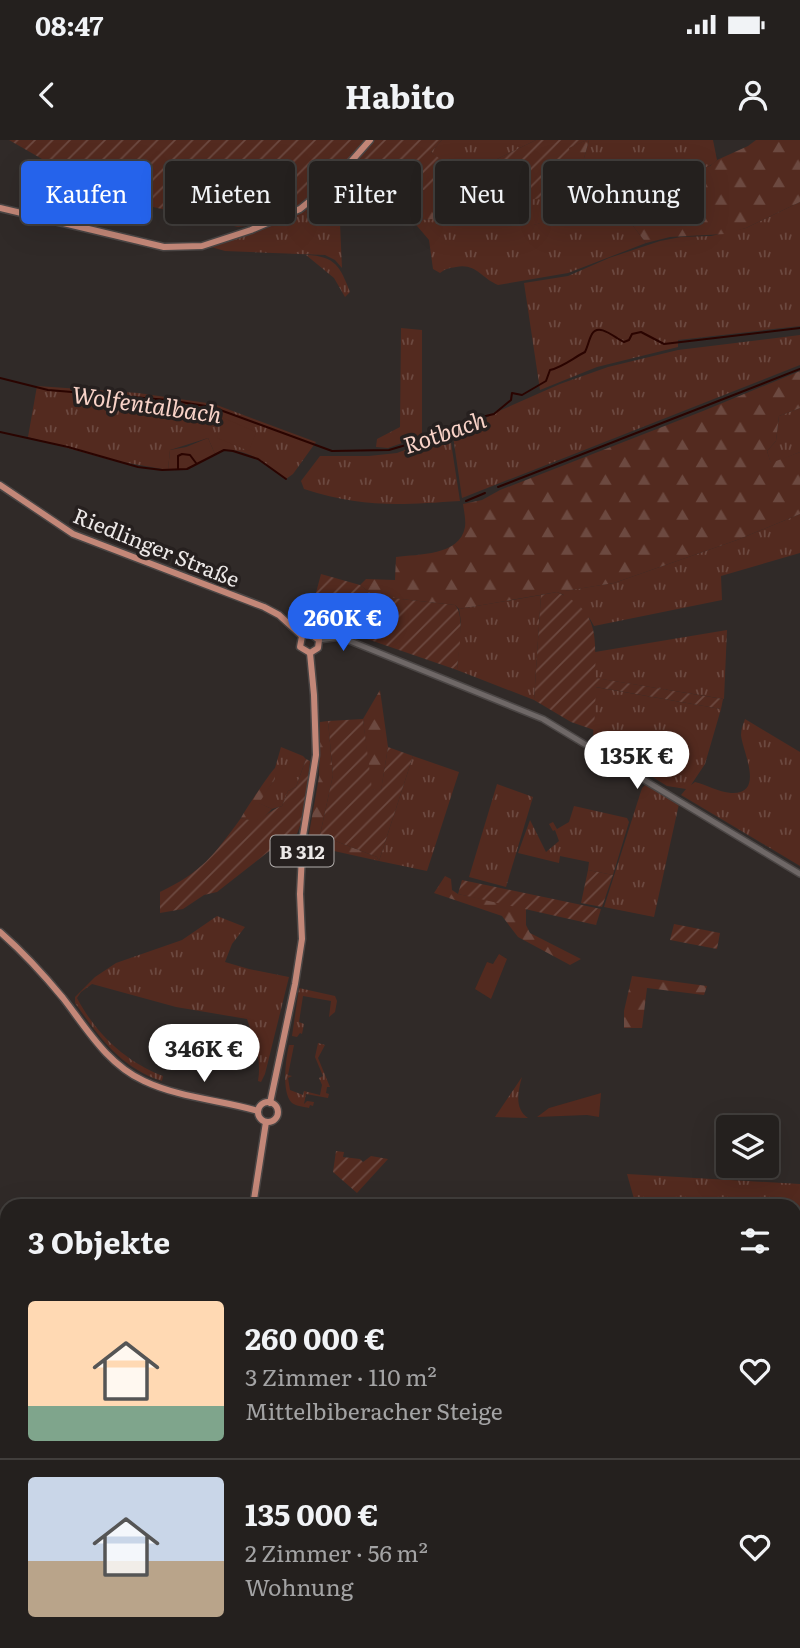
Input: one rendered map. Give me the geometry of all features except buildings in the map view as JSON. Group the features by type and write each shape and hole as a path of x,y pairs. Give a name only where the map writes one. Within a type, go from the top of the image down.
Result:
{"main road":[{"path":"0,208 164,247 202,246 251,230 300,208 332,183 370,140"},
{"name":"Riedlinger Straße","path":"0,485 74,534 264,607 279,615 302,636"},
{"name":"Riedlinger Straße","path":"302,636 309,633 319,640"},
{"name":"Riedlinger Straße","path":"270,1103 302,939 300,902 303,836 316,755 310,653 300,647 302,636"},
{"path":"310,653 318,648 319,640"},
{"path":"0,932 47,979 99,1046 121,1067 142,1081 160,1088 258,1111"},
{"path":"266,1122 259,1117 258,1111 261,1105 270,1103"},
{"name":"B 312","path":"254,1199 266,1122 272,1121 278,1114 275,1106 270,1103"}],"street":[{"path":"319,640 340,638 480,693 555,726 800,874"}],"green space":[{"path":"9,140 368,140 349,161 309,161 309,199 295,209 295,161 165,161 165,210 151,206 151,161 46,161"},
{"path":"374,140 442,140 431,152 443,161 435,161 435,192 421,190 421,161 354,161"},
{"path":"442,140 536,140 488,161 442,161 431,152"},
{"path":"536,140 587,140 569,148 572,161 543,161 543,197 529,200 529,161 487,161 497,159"},
{"path":"589,140 713,140 717,160 704,168 704,161 583,161"},
{"path":"589,140 583,161 571,161 568,148"},
{"path":"756,140 800,140 800,202 746,228 725,234 670,237 646,243 632,224 704,224 704,168"},
{"path":"421,188 435,191 435,219 421,220"},
{"path":"543,197 543,222 530,226 632,224 646,243 568,273 498,285 469,267 451,268 440,273 433,269 429,240 415,224 421,224 421,220 435,219 435,224 529,224 529,199"},
{"path":"800,202 800,326 678,340 678,347 597,367 540,390 524,283 568,276 609,258 660,241 711,236 746,228"},
{"path":"309,204 309,214 302,210"},
{"path":"302,210 309,214 309,224 340,224 342,268 335,260 325,255 225,251 211,247 268,224 295,224 295,213"},
{"path":"543,222 550,224 521,228"},
{"path":"225,224 263,224 238,227"},
{"path":"306,255 324,258 336,265 350,292 345,297 334,278"},
{"path":"401,328 422,330 422,436 388,448 376,447 377,439 400,427"},
{"path":"800,335 800,365 462,498 453,436 499,411 560,384 608,367 678,350"},
{"path":"800,371 800,408 779,416 776,441 767,451 771,463 800,452 800,514 737,540 614,583 565,591 564,595 557,592 459,609 455,605 374,596 360,585 366,579 395,580 396,557 437,552 455,544 465,527 463,504 482,500 500,490"},
{"path":"37,386 138,393 214,404 316,442 293,474 286,479 262,461 243,452 234,450 215,454 208,438 170,450 168,470 111,460 28,437"},
{"path":"800,408 800,452 771,464 767,451 776,441 779,416"},
{"path":"219,416 256,432 249,451 217,438 223,424 217,421"},
{"path":"447,434 450,436 460,501 399,504 363,502 304,489 301,481 320,456 397,453"},
{"path":"208,438 215,454 187,469 168,470 170,450"},
{"path":"800,514 800,553 721,576 722,600 594,626 590,619 564,596 564,591 614,583 737,540"},
{"path":"321,574 360,585 374,596 455,605 461,626 457,670 309,619"},
{"path":"557,592 572,600 589,617 595,638 596,678 723,699 721,709 596,687 594,730 571,722 534,700 541,595"},
{"path":"541,595 534,700 457,670 461,622 459,609"},
{"path":"727,630 724,699 595,678 595,652"},
{"path":"595,687 721,709 705,764 691,785 695,782 731,793 742,792 747,787 750,770 741,735 745,719 800,752 800,866 681,795 686,789 667,786 593,740"},
{"path":"380,690 388,747 381,791 371,789 363,719"},
{"path":"363,719 372,789 381,790 388,747 413,756 379,861 377,857 320,835 333,775 328,721"},
{"path":"328,721 333,775 320,835 377,857 379,861 307,845 319,777 320,722"},
{"path":"281,747 306,759 296,787 288,791 282,806 272,809 258,803 275,779"},
{"path":"413,756 459,772 427,871 379,861"},
{"path":"306,759 310,761 304,814 297,834 286,835 285,846 277,845 217,892 204,895 183,909 160,913 160,892 197,870 241,818 259,819 282,806 288,791 296,787"},
{"path":"275,768 275,779 259,803 272,809 258,820 241,818 263,784"},
{"path":"497,784 533,797 506,887 469,877"},
{"path":"645,785 679,804 654,917 604,907"},
{"path":"574,806 627,818 629,822 613,875 588,870 589,862 560,856 559,863 518,853 530,820 546,852 559,841 555,830 553,831 549,824 553,822 557,829 569,822"},
{"path":"588,870 613,875 602,907 581,903"},
{"path":"445,876 451,879 452,890 458,894 526,908 526,925 530,933 581,959 570,965 518,937 502,916 434,893"},
{"path":"462,880 601,909 596,925 458,894"},
{"path":"217,916 245,927 232,944 225,962 289,977 261,1082 258,1081 257,1050 247,1019 176,1007 92,984 77,998 93,1023 113,1045 137,1063 163,1076 162,1081 134,1068 112,1050 75,1003 75,997 95,977 116,963 182,940"},
{"path":"674,924 720,933 717,949 670,940"},
{"path":"499,954 507,959 491,999 475,989 487,962 493,964"},
{"path":"632,976 707,986 704,995 647,988 642,1028 624,1028 624,1011"},
{"path":"299,988 335,996 337,1001 335,1012 329,1017 331,1001 303,996 299,1022 304,1024 302,1034 297,1037 292,1036"},
{"path":"318,1043 325,1045 318,1058 330,1087 327,1087 328,1098 306,1094 304,1104 307,1101 314,1102 313,1106 310,1105 309,1108 296,1105 289,1098 285,1083 289,1045 294,1045 288,1075 292,1076 288,1078 290,1090 303,1095 304,1091 320,1095 322,1085 319,1078 323,1076 315,1057"},
{"path":"522,1077 518,1094 519,1105 528,1118 495,1117"},
{"path":"601,1093 599,1117 537,1117 549,1108"},
{"path":"336,1151 344,1152 343,1157 360,1159 363,1162 371,1156 388,1159 357,1193 333,1172"},
{"path":"627,1174 800,1184 800,1199 634,1199"}],"waterway":[{"name":"Rotbach","path":"0,378 48,390 168,400 212,407 332,451 389,450 416,442 465,421 494,414 511,400 512,393 522,395 546,381 550,370 585,352 595,331 603,330 624,342 629,340 632,334 641,332 664,344 800,328"},
{"path":"498,487 800,369"},
{"path":"0,432 68,447 138,467 162,470 187,469 224,450 233,451 258,459 286,479"},
{"path":"178,469 178,456 182,454 190,455 196,463"},
{"path":"466,501 485,493"}],"water label":[{"name":"Wolfentalbach","path":"147,403"}]}
